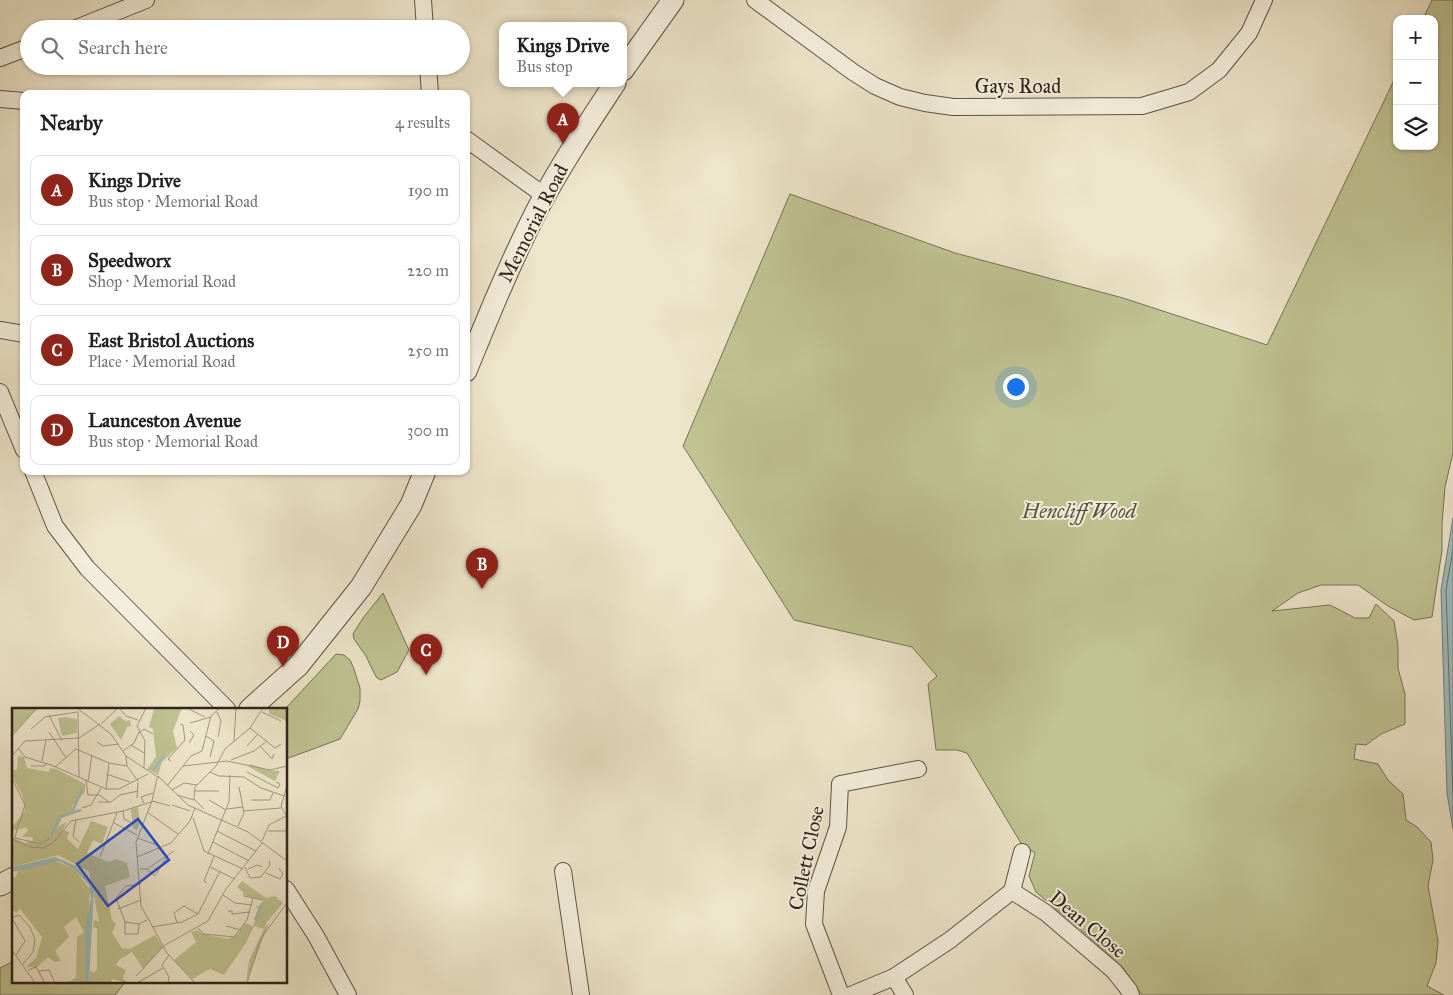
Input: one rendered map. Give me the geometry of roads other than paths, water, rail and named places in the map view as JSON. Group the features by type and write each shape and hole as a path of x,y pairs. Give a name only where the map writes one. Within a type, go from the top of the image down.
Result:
{"street":[{"path":"96,20 146,0"},
{"path":"423,0 424,20"},
{"path":"627,64 673,0"},
{"name":"Gays Road","path":"755,0 875,86 900,97 925,104 953,108 1142,106 1189,92 1219,70 1249,33 1264,0"},
{"path":"0,58 20,50"},
{"path":"429,75 430,90"},
{"name":"Memorial Road","path":"470,361 500,288 545,196 611,87"},
{"path":"0,100 20,100"},
{"path":"470,142 545,196"},
{"path":"0,330 20,333"},
{"path":"0,392 20,440"},
{"path":"35,475 55,526 88,568 226,708"},
{"path":"251,708 298,666 361,587 411,505 423,475"},
{"name":"Collett Close","path":"840,995 814,924 816,891 838,828 840,784 918,769"},
{"path":"851,995 894,977 950,940 1012,891 1022,852"},
{"path":"563,871 581,995"},
{"path":"0,885 12,879"},
{"name":"Dean Close","path":"1012,891 1046,913 1114,972 1132,995"},
{"path":"288,892 316,936 348,995"},
{"path":"894,977 905,995"}],"water":[{"path":"1453,518 1453,829 1447,793 1441,590"}],"place":[{"name":"Kings Drive","path":"563,144"},
{"name":"Speedworx","path":"482,589"},
{"name":"Launceston Avenue","path":"283,667"},
{"name":"East Bristol Auctions","path":"426,675"}],"park label":[{"name":"Hencliff Wood","path":"1079,511"}]}
